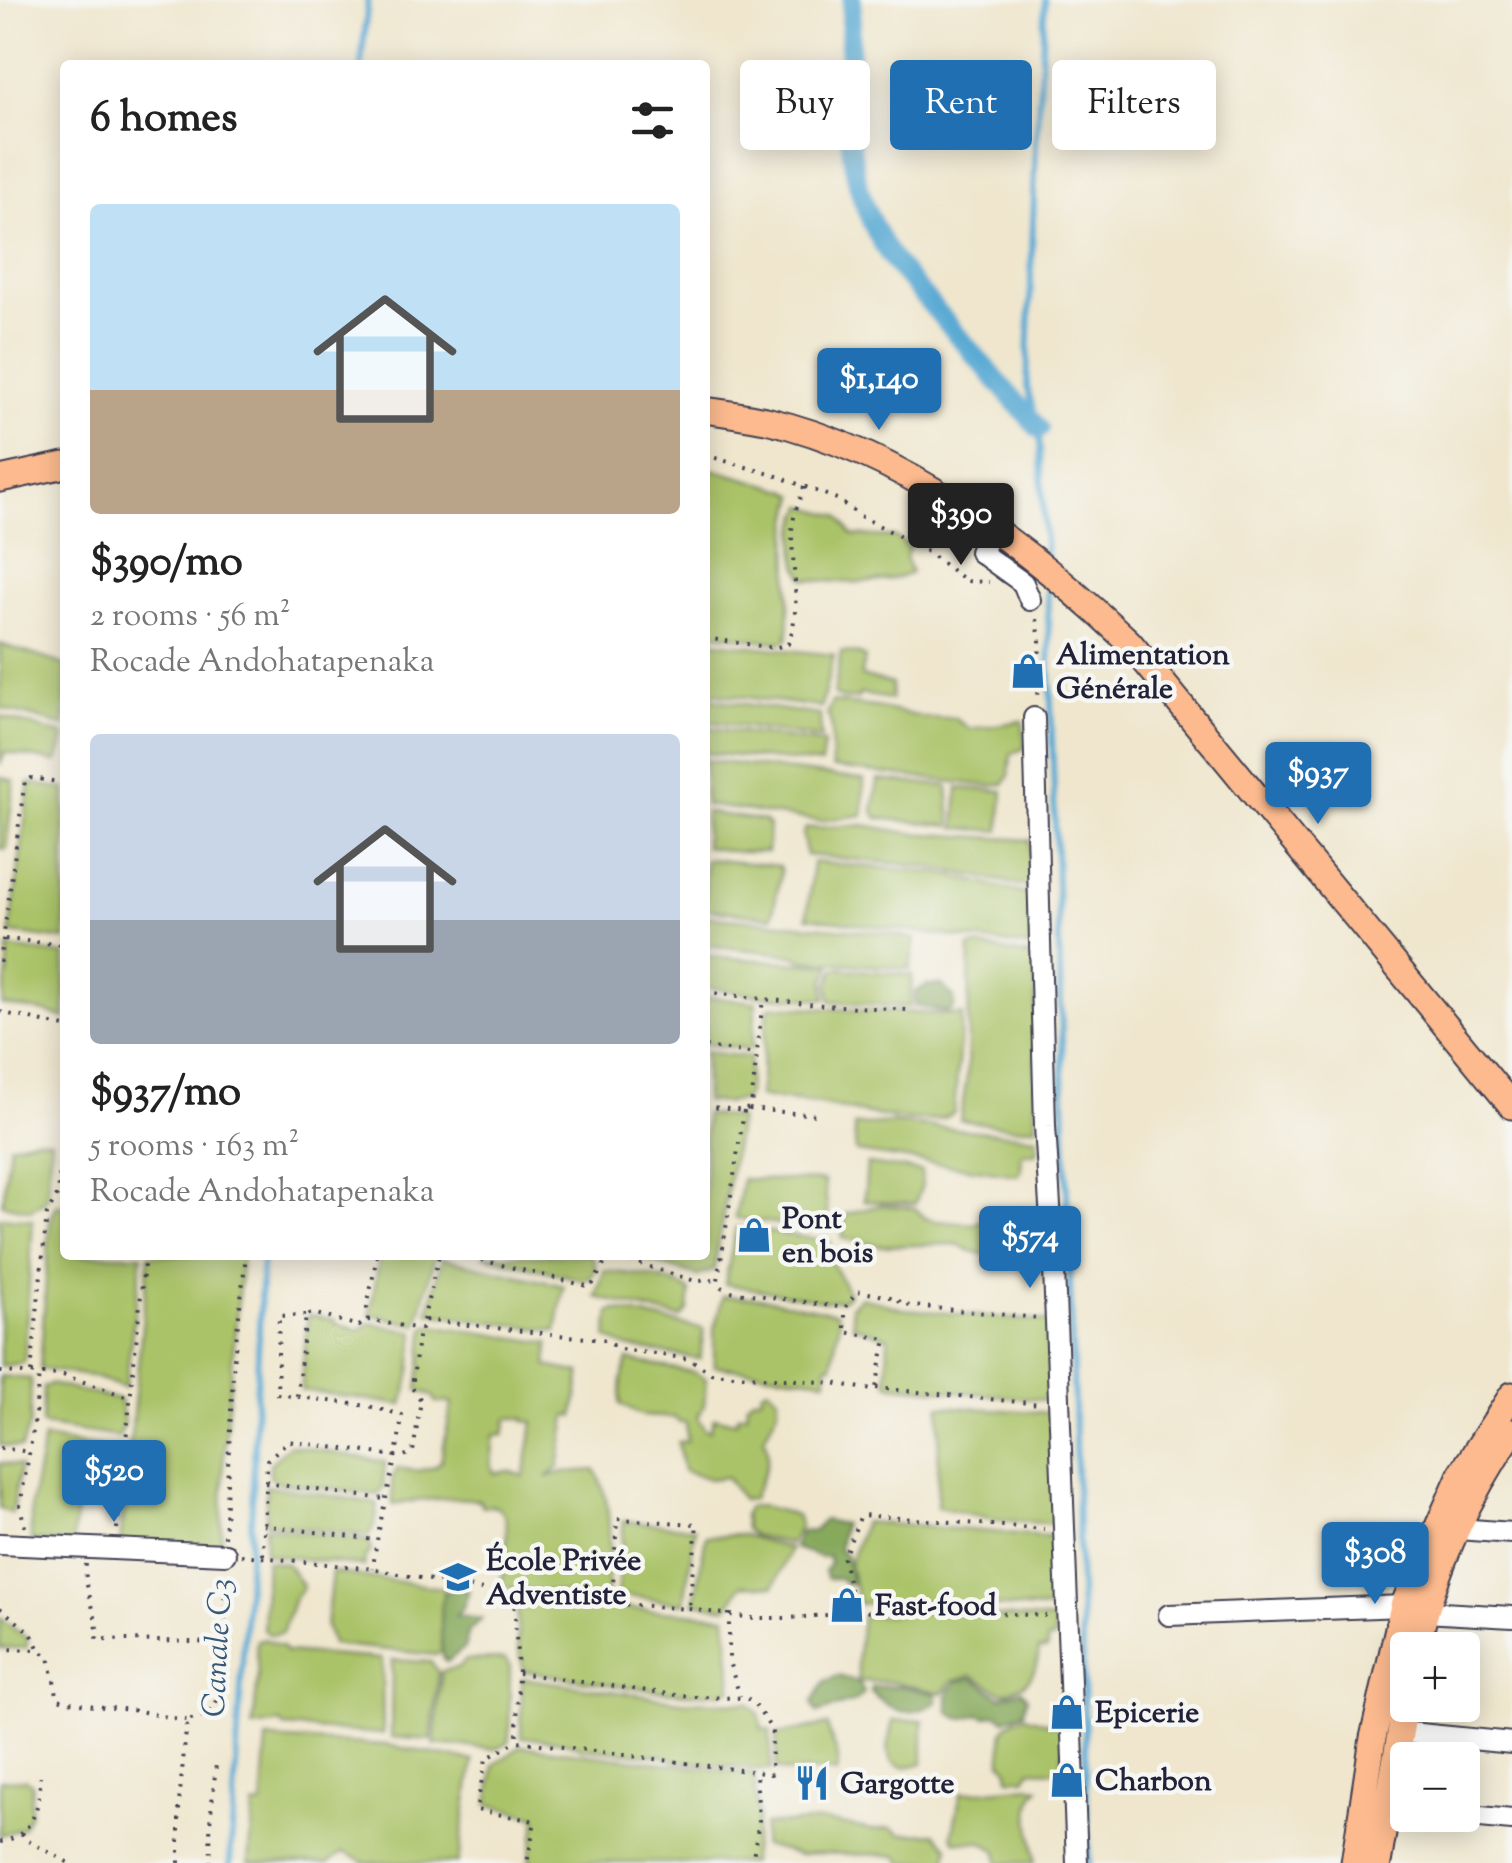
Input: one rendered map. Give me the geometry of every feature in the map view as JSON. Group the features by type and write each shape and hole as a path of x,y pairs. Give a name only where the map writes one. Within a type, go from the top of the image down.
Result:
{"main road":[{"path":"710,411 768,421 836,444 898,473 1016,544 1077,593 1129,642 1512,1106"},
{"path":"0,478 60,466"},
{"path":"1354,1863 1374,1738 1413,1609 1461,1474 1512,1395"},
{"path":"1415,1632 1413,1609 1477,1488 1512,1432"},
{"path":"1398,1742 1400,1722"},
{"path":"1378,1863 1390,1829"}],"street":[{"path":"993,529 980,552 1024,583 1030,600"},
{"path":"1034,713 1044,1126 1060,1405 1077,1863"},
{"path":"1458,1529 1512,1533"},
{"path":"0,1544 224,1556"},
{"path":"1169,1615 1413,1609 1512,1617"},
{"path":"1398,1732 1512,1743"},
{"path":"1480,1817 1512,1820"}],"path":[{"path":"710,457 777,476 838,499 860,516 919,546 966,582 989,582 999,578 1004,570"},
{"path":"710,639 774,648 788,644 794,629 796,578 792,532 804,486"},
{"path":"1030,600 1040,641 1034,713"},
{"path":"0,962 26,778 60,782"},
{"path":"3,939 60,945"},
{"path":"710,993 908,1010"},
{"path":"763,999 718,1280 730,1290 845,1308"},
{"path":"0,1012 60,1026"},
{"path":"710,1048 757,1054"},
{"path":"710,1106 817,1114"},
{"path":"32,1372 47,1214 58,1194 60,1170"},
{"path":"117,1532 145,1260"},
{"path":"0,1649 38,1650 49,1656 58,1698 84,1706 137,1710 160,1718 187,1720 208,1714 214,1708 225,1668 224,1556 234,1358 245,1260"},
{"path":"368,1320 376,1260"},
{"path":"439,1260 420,1329 412,1388 421,1400 416,1446 409,1456 394,1456 288,1441 267,1460 263,1555 372,1568 514,1596 782,1619 912,1608 1066,1617"},
{"path":"482,1260 591,1287 612,1260"},
{"path":"627,1260 695,1281 718,1280"},
{"path":"876,1388 886,1340 845,1332 845,1308 857,1292 896,1298 902,1305 1056,1319"},
{"path":"372,1568 400,1414 276,1394 279,1316 313,1313 358,1326 368,1320 420,1329"},
{"path":"297,1396 306,1315"},
{"path":"424,1320 604,1340 620,1349 690,1359 711,1373 1060,1405"},
{"path":"0,1372 85,1380 131,1398"},
{"path":"26,1532 20,1506 38,1374"},
{"path":"0,1448 30,1452"},
{"path":"265,1483 384,1500"},
{"path":"855,1612 843,1558 862,1515 1064,1531"},
{"path":"612,1604 616,1520 622,1517 698,1525 689,1609"},
{"path":"264,1525 375,1540"},
{"path":"88,1552 84,1578 96,1618 97,1639 222,1643"},
{"path":"514,1596 517,1741"},
{"path":"0,1608 35,1638 38,1650"},
{"path":"730,1613 730,1662 740,1696"},
{"path":"518,1673 691,1696 740,1696 752,1702 772,1730 774,1772 517,1741 486,1759 476,1810 535,1820 527,1863"},
{"path":"179,1863 179,1803 187,1720"},
{"path":"211,1863 210,1823 216,1764"},
{"path":"752,1863 760,1820 756,1772"},
{"path":"0,1842 22,1833 38,1810 40,1776"},
{"path":"22,1833 28,1841 69,1863"}],"green space":[{"path":"710,468 796,496 789,530 787,640 781,643 710,633"},
{"path":"804,506 839,516 852,535 895,537 909,547 906,559 911,573 872,582 805,579 795,543"},
{"path":"710,642 834,655 821,707 710,693"},
{"path":"0,644 60,663 60,725 0,708"},
{"path":"841,652 865,658 861,676 892,684 891,699 860,694 858,698 843,699 834,695"},
{"path":"710,699 820,715 821,738 710,722"},
{"path":"832,702 926,718 954,718 970,729 1023,721 1025,748 1011,754 1009,776 1004,784 990,786 832,768 831,723 827,713"},
{"path":"0,716 60,734 57,762 5,752 0,765"},
{"path":"710,728 824,743 821,764 710,753"},
{"path":"710,761 864,780 863,815 820,821 710,806"},
{"path":"0,777 14,781 6,849 0,848"},
{"path":"878,780 948,786 951,826 878,818 873,811"},
{"path":"30,783 60,788 60,939 10,933"},
{"path":"958,788 1003,791 1000,831 955,828"},
{"path":"710,813 764,821 769,826 767,852 710,848"},
{"path":"864,825 909,833 1030,840 1030,887 930,867 806,855 806,828"},
{"path":"710,859 779,866 772,917 710,910"},
{"path":"813,862 940,873 1039,894 1038,948 807,917"},
{"path":"710,916 915,939 910,969 804,960 793,955 710,946"},
{"path":"970,947 1035,957 1036,1126 1016,1128 960,1120 967,1077"},
{"path":"8,948 60,954 60,1017 2,1005"},
{"path":"710,956 831,965 824,983 826,999 763,996 710,988"},
{"path":"835,968 912,975 910,1007 831,1001 828,984"},
{"path":"927,985 942,985 954,998 954,1007 949,1012 915,1006 915,992"},
{"path":"710,997 756,1002 752,1049 710,1045"},
{"path":"768,1008 962,1015 954,1112 943,1118 908,1120 759,1096"},
{"path":"710,1053 750,1057 745,1099 710,1101"},
{"path":"710,1115 739,1118 714,1270 698,1276 646,1260 710,1260"},
{"path":"895,1123 1038,1137 1037,1153 1022,1153 1021,1171 1017,1175 856,1152 854,1126"},
{"path":"36,1138 51,1140 47,1199 31,1210 2,1204 10,1145"},
{"path":"867,1164 921,1171 922,1185 915,1204 864,1201"},
{"path":"742,1179 824,1181 830,1231 735,1218"},
{"path":"60,1205 60,1260 141,1260 125,1388 91,1376 40,1369 50,1220"},
{"path":"881,1205 915,1208 925,1218 937,1221 1034,1223 1042,1233 1045,1256 987,1255 957,1244 881,1246 842,1238 846,1214"},
{"path":"0,1217 33,1220 24,1363 0,1366"},
{"path":"736,1227 830,1241 831,1261 849,1294 842,1300 825,1301 725,1284"},
{"path":"148,1260 242,1260 224,1452 221,1547 120,1545"},
{"path":"379,1260 434,1260 417,1325 370,1314"},
{"path":"441,1260 564,1286 556,1331 428,1313"},
{"path":"502,1260 593,1260 596,1269 583,1280"},
{"path":"604,1271 648,1276 680,1286 690,1291 688,1311 681,1318 596,1297"},
{"path":"723,1296 761,1298 837,1313 832,1365 827,1365 826,1380 714,1366 714,1329"},
{"path":"861,1297 903,1309 1048,1322 1053,1401 892,1385 887,1382 888,1337 853,1326 851,1306"},
{"path":"616,1310 704,1329 700,1359 627,1347 607,1338 610,1312"},
{"path":"308,1315 359,1330 370,1323 415,1332 403,1405 301,1390"},
{"path":"431,1325 549,1343 547,1366 581,1373 574,1416 567,1416 559,1467 546,1477 595,1470 608,1515 607,1598 501,1587 507,1534 502,1511 495,1506 483,1506 479,1500 457,1499 393,1505 392,1479 398,1468 416,1471 435,1467 441,1461 452,1403 436,1402 433,1396 418,1390 425,1328","holes":["508,1418 534,1422 524,1476 509,1471 494,1473 494,1435 504,1434"]},
{"path":"628,1360 693,1372 706,1379 704,1406 697,1417 705,1430 710,1431 714,1418 737,1421 737,1415 746,1414 747,1403 753,1397 761,1397 768,1388 778,1397 778,1409 764,1438 768,1453 765,1469 752,1499 743,1500 726,1477 710,1479 683,1471 678,1442 687,1441 686,1422 644,1416 620,1404"},
{"path":"0,1376 31,1379 30,1424 21,1448 0,1445"},
{"path":"50,1384 120,1400 124,1422 119,1437 42,1425 43,1387"},
{"path":"940,1406 1053,1413 1056,1524 998,1520 937,1507"},
{"path":"44,1438 110,1450 112,1466 105,1496 79,1497 72,1544 31,1540 31,1503"},
{"path":"289,1445 385,1462 383,1487 378,1495 281,1483 270,1477 270,1464"},
{"path":"0,1463 20,1466 12,1513 0,1509"},
{"path":"266,1486 377,1503 375,1525 368,1536 266,1523"},
{"path":"762,1506 796,1515 800,1526 790,1544 753,1535 745,1529 748,1507"},
{"path":"823,1520 843,1524 839,1548 846,1556 852,1584 827,1578 824,1571 830,1564 828,1556 794,1548 800,1532 814,1531"},
{"path":"624,1521 695,1528 684,1603 617,1595"},
{"path":"864,1522 1059,1537 1060,1610 910,1602 859,1604 849,1565"},
{"path":"265,1527 369,1541 371,1551 364,1566 265,1554"},
{"path":"744,1535 790,1549 774,1586 742,1585 727,1608 694,1603 706,1536"},
{"path":"266,1561 287,1564 303,1587 294,1598 282,1633 271,1635 263,1630"},
{"path":"332,1572 443,1588 442,1651 435,1655 332,1644 326,1626"},
{"path":"461,1588 469,1591 456,1616 482,1619 469,1631 464,1648 447,1662 442,1643 443,1597 445,1592"},
{"path":"517,1600 726,1616 731,1689 716,1693 663,1691 524,1671 518,1648"},
{"path":"923,1611 1055,1620 1054,1639 1047,1640 1047,1649 1039,1649 1030,1678 1003,1693 972,1675 952,1681 943,1693 892,1682 859,1681 862,1617"},
{"path":"0,1618 28,1639 26,1648 0,1648"},
{"path":"264,1639 283,1647 285,1652 382,1659 383,1734 284,1727 281,1723 253,1727 258,1676 256,1644"},
{"path":"505,1659 510,1666 509,1743 496,1749 434,1744 442,1671 460,1667 466,1660"},
{"path":"392,1660 431,1662 439,1672 431,1740 391,1737"},
{"path":"838,1676 859,1682 864,1693 855,1701 817,1713 812,1703 825,1681"},
{"path":"522,1678 681,1701 749,1703 759,1714 762,1729 770,1730 771,1770 678,1761 521,1737"},
{"path":"973,1678 1001,1697 1022,1690 1027,1697 1024,1712 1005,1719 997,1714 955,1716 948,1710 948,1692 957,1681"},
{"path":"902,1686 937,1694 937,1702 918,1711 902,1711 871,1692 872,1687"},
{"path":"1024,1716 1055,1725 1066,1733 1060,1771 1030,1770 1025,1778 1009,1778 1008,1768 1002,1762 1003,1733 1009,1723"},
{"path":"923,1720 923,1763 894,1763 888,1750 893,1721"},
{"path":"828,1725 838,1759 837,1773 776,1769 777,1734"},
{"path":"267,1739 387,1745 473,1761 458,1863 366,1863 344,1852 328,1863 249,1863 254,1806 262,1805"},
{"path":"521,1746 754,1774 758,1818 750,1863 529,1863 537,1817 488,1804 494,1765"},
{"path":"26,1779 32,1784 30,1813 23,1828 0,1835 0,1780"},
{"path":"1039,1788 1033,1795 1029,1814 1035,1863 999,1863 997,1851 982,1842 956,1841 952,1836 961,1793"},
{"path":"825,1821 872,1830 892,1828 902,1834 935,1833 949,1848 946,1862 902,1863 899,1857 889,1855 800,1855 762,1845 764,1825"}],"waterway":[{"name":"Canale C3","path":"362,60 368,0"},
{"path":"852,0 850,138 855,171 877,234 897,266 1039,429"},
{"path":"1045,0 1027,387 1039,429 1046,557"},
{"path":"1047,580 1089,1863"},
{"name":"Canale C3","path":"230,1863 251,1525 262,1260"}],"place":[{"name":"Alimentation Générale","path":"1028,671"},
{"name":"Pont en bois","path":"754,1235"},
{"name":"École Privée Adventiste","path":"458,1577"},
{"name":"Fast-food","path":"847,1605"},
{"name":"Epicerie","path":"1067,1712"},
{"name":"Charbon","path":"1067,1780"},
{"name":"Gargotte","path":"812,1783"}]}
